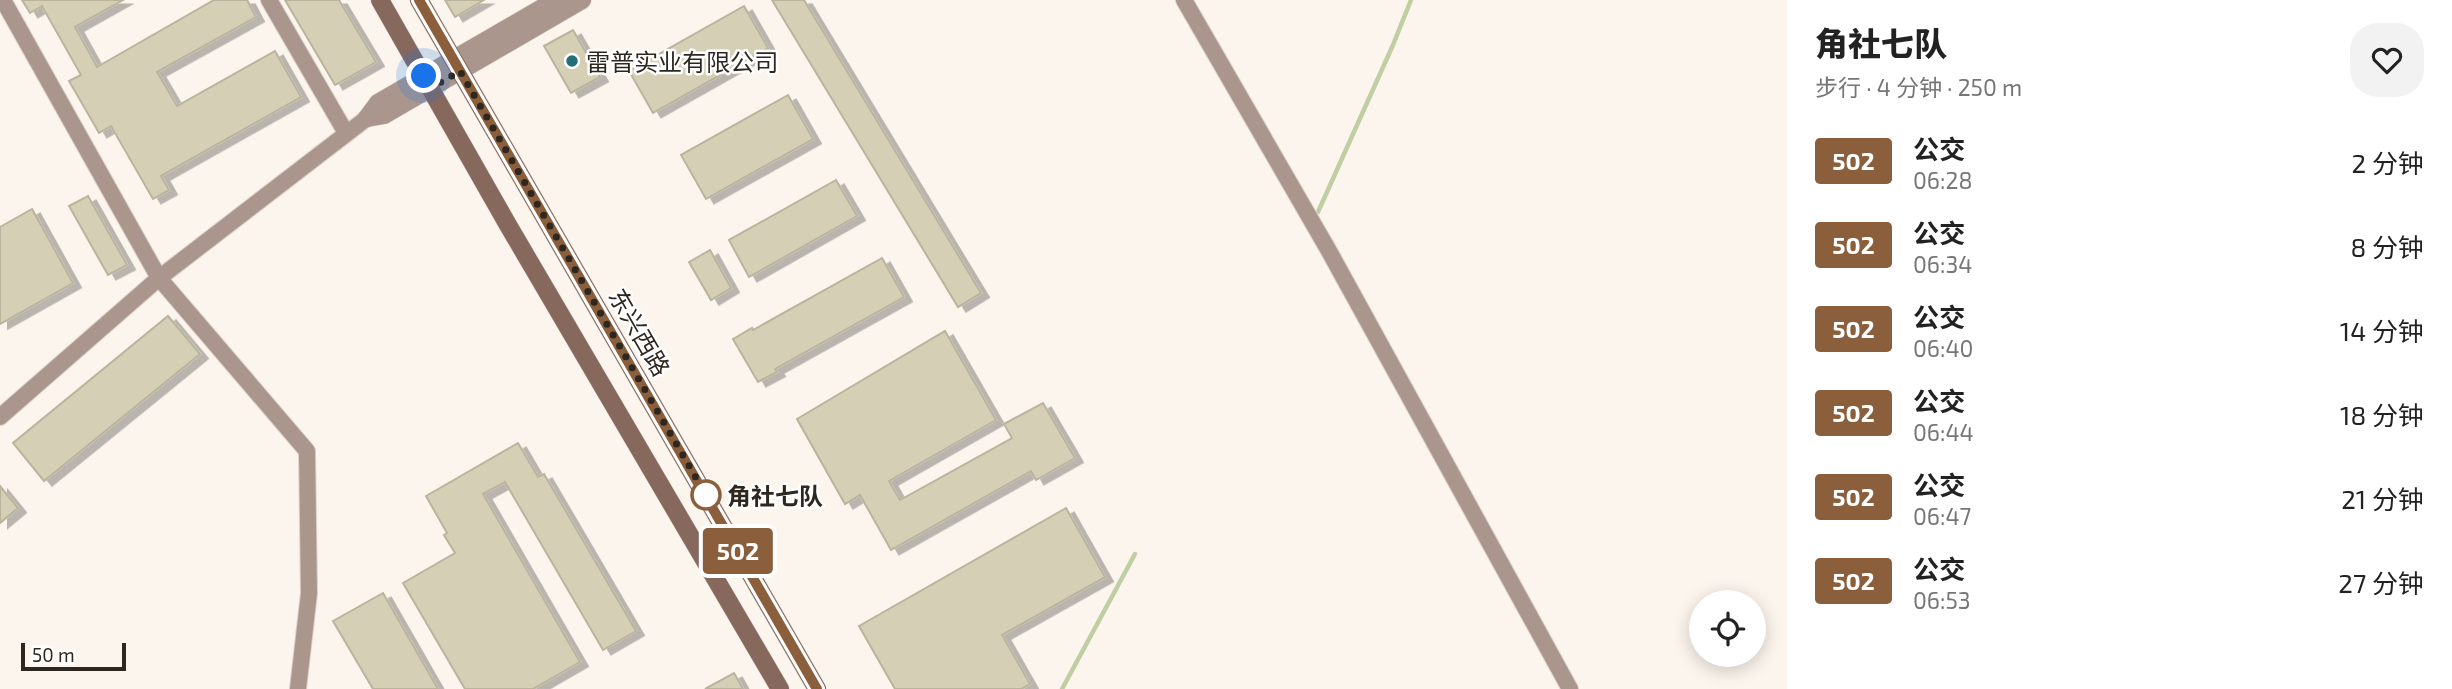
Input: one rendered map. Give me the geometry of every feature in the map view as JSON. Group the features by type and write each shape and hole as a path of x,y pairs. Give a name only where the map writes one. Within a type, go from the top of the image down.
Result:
{"main road":[{"path":"380,0 515,237 780,689"},
{"name":"东兴西路","path":"419,0 817,689"}],"street":[{"path":"3,0 159,278 307,451 309,593 298,689"},
{"path":"269,0 346,133"},
{"path":"457,65 556,0"},
{"path":"0,417 159,278 367,118 378,103 428,82 582,0"},
{"path":"1184,0 1329,251 1570,689"}],"building":[{"path":"22,0 123,0 75,27 97,67 214,0 247,0 256,17 157,72 177,106 275,51 301,97 161,176 169,190 153,199 111,126 99,133 69,81 81,75 42,6 30,13"},
{"path":"285,0 339,0 376,62 335,85"},
{"path":"445,0 484,0 455,17"},
{"path":"772,0 804,0 981,293 958,307"},
{"path":"744,6 768,48 653,113 629,71"},
{"name":"雷普实业有限公司","path":"573,30 600,77 571,93 544,46"},
{"path":"788,95 813,139 706,199 681,155"},
{"path":"836,180 857,216 749,277 729,240"},
{"path":"88,196 127,265 108,275 69,206"},
{"path":"32,209 73,283 0,324 0,227"},
{"path":"710,250 731,288 711,300 689,262"},
{"path":"882,258 904,297 775,369 777,372 758,382 733,339"},
{"path":"168,316 200,354 44,481 13,443"},
{"path":"945,331 996,420 889,481 900,500 1012,438 1004,424 1043,403 1075,458 1036,480 1031,471 891,550 860,495 845,504 797,419"},
{"path":"518,443 538,477 544,474 636,631 603,650 505,482 483,494 580,662 533,689 465,689 403,583 455,553 426,496"},
{"path":"0,486 18,508 0,523"},
{"path":"1066,508 1105,577 1002,635 1030,684 1021,689 895,689 859,626"},
{"path":"383,593 438,689 373,689 333,621"},
{"path":"734,673 743,689 705,689"}],"waterway":[{"path":"1318,212 1411,0"},
{"path":"1062,689 1135,554"}],"bus line":[{"name":"502","path":"419,0 817,689"}],"place":[{"name":"雷普实业有限公司","path":"572,61"},
{"name":"角社七队","path":"706,495"}],"route":[{"path":"424,76 431,88 460,71 706,495"}]}
